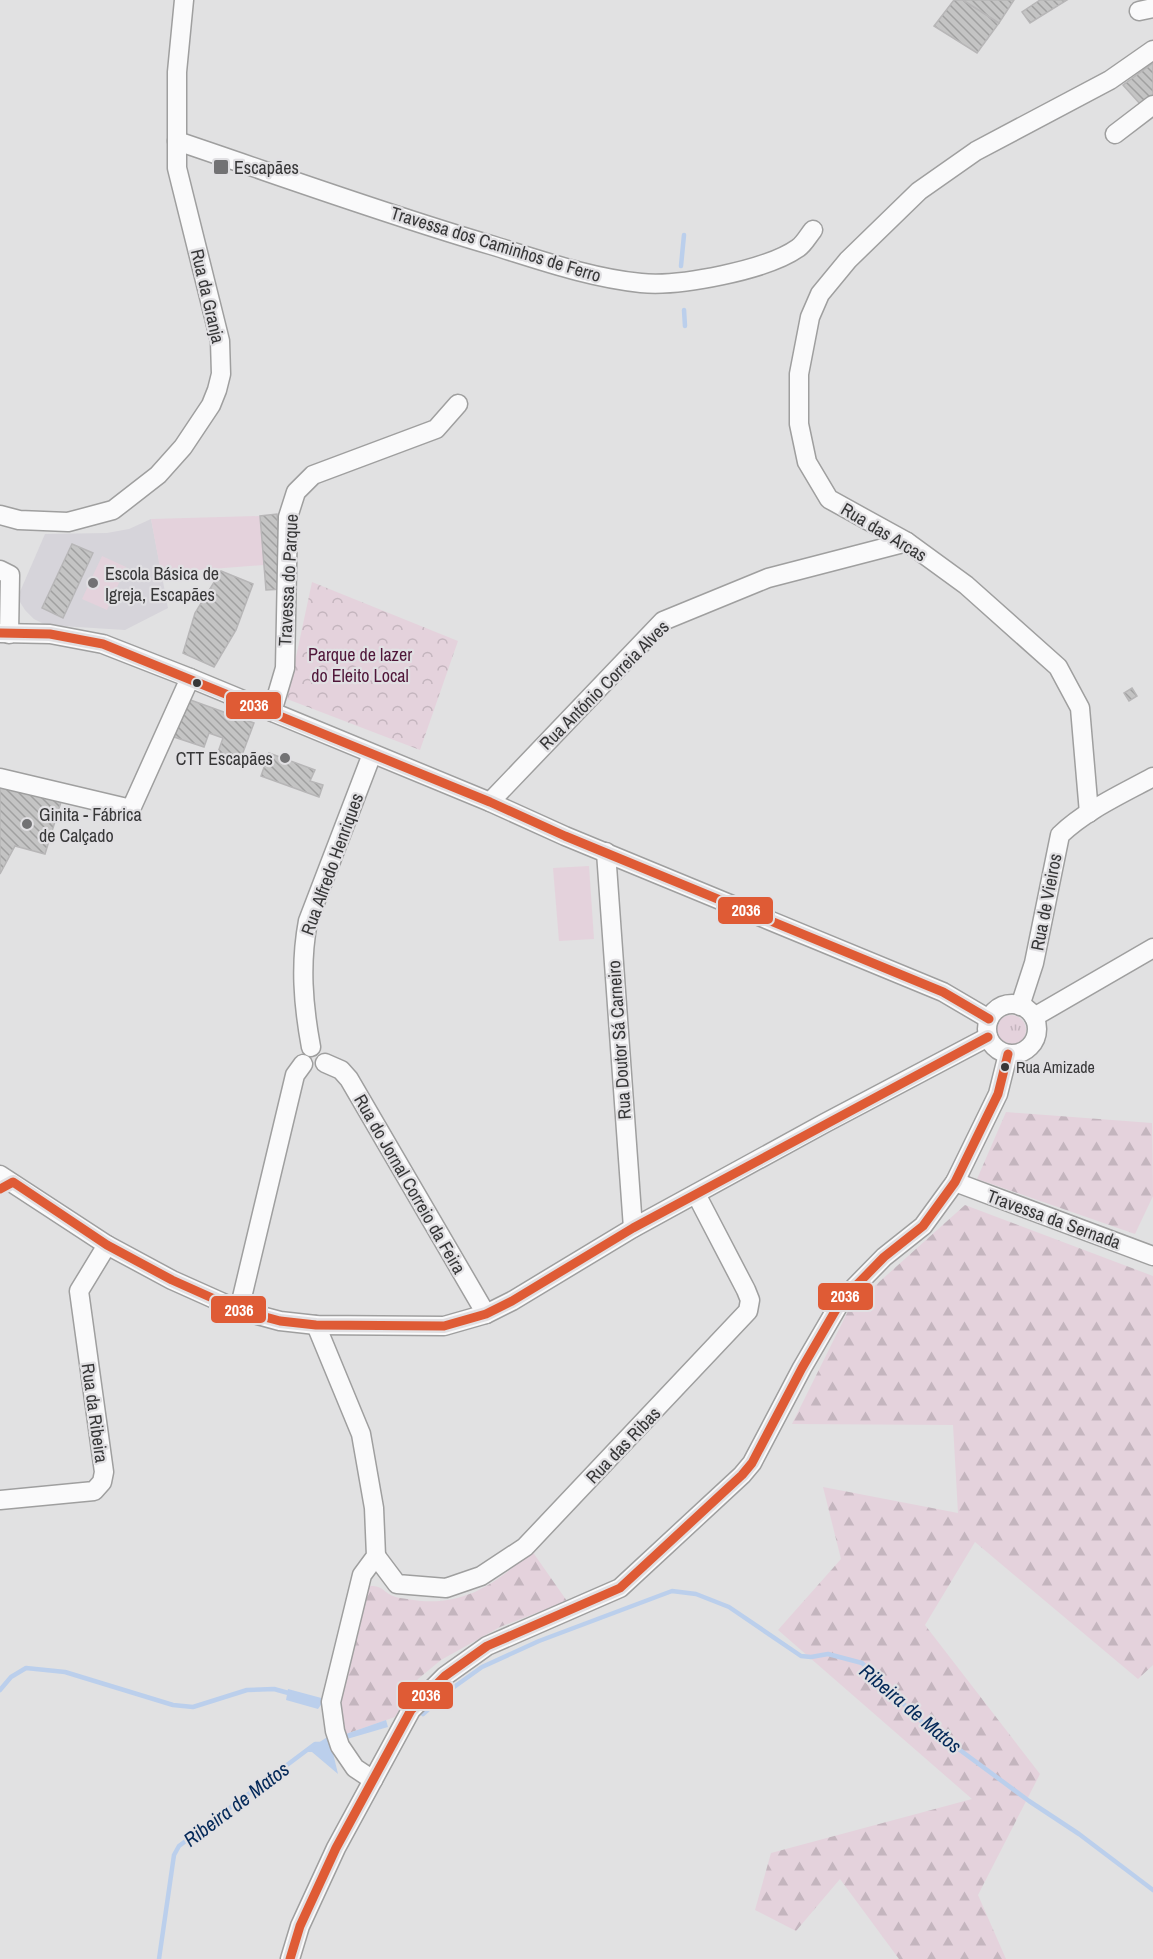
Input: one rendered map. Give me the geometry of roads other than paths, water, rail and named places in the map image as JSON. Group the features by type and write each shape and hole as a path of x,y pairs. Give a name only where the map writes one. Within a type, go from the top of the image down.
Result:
{"street":[{"name":"Rua da Granja","path":"0,515 19,520 68,522 113,510 158,475 183,447 211,405 221,374 220,341 178,178 177,72 184,0"},
{"name":"Rua das Arcas","path":"1089,813 1080,708 1058,667 966,585 907,542 829,499 807,462 799,424 799,374 810,317 820,294 848,260 919,191 976,151 1110,80 1153,50"},
{"path":"1115,134 1153,105"},
{"name":"Travessa dos Caminhos de Ferro","path":"177,141 446,232 600,276 642,283 696,280 771,261 800,247 813,230"},
{"name":"Travessa do Parque","path":"272,712 285,668 288,517 296,492 313,475 436,429 458,404"},
{"name":"Rua António Correia Alves","path":"490,802 663,621 768,578 907,542"},
{"path":"0,570 10,575 4,633 50,634 103,644 490,802 943,992 988,1028 996,1048 1008,1054 1016,1054 1030,1046 1036,1032 1027,1011"},
{"path":"0,778 131,809 190,678"},
{"name":"Rua Alfredo Henriques","path":"311,1047 303,1004 304,943 308,921 372,754"},
{"name":"Rua de Vieiros","path":"1027,1011 1034,963 1060,835 1071,824 1153,777"},
{"name":"Rua Doutor Sá Carneiro","path":"606,852 633,1228"},
{"path":"3,1179 107,1245 172,1280 239,1310 280,1321 316,1325 444,1326 486,1314 512,1301 633,1228 988,1028 998,1008 1005,1005 1027,1011 1153,948"},
{"path":"239,1310 295,1074 303,1064 303,1052 311,1047 317,1047 323,1051 325,1063 320,1069 312,1071 303,1064"},
{"path":"290,1959 300,1926 317,1887 411,1710 445,1676 487,1646 620,1588 742,1475 752,1463 802,1368 841,1301 884,1257 923,1226 955,1182 998,1094 1008,1054"},
{"name":"Rua do Jornal Correio da Feira","path":"325,1063 341,1071 350,1079 486,1314"},
{"name":"Travessa da Sernada","path":"955,1182 1153,1256"},
{"name":"Rua das Ribas","path":"376,1556 397,1584 446,1588 481,1576 525,1547 748,1311 750,1300 746,1290 696,1194"},
{"name":"Rua da Ribeira","path":"0,1500 94,1491 102,1482 104,1472 79,1291 107,1245"},
{"path":"316,1325 361,1434 374,1508 376,1556 362,1575 331,1702 335,1731 340,1746 355,1768 373,1780"}],"water":[{"path":"288,1689 325,1699 318,1709 286,1700"},
{"path":"386,1720 388,1727 347,1739 346,1734"},
{"path":"329,1736 338,1774 312,1752 304,1752"}],"waterway":[{"path":"681,266 684,235"},
{"path":"684,310 685,326"},
{"name":"Ribeira de Matos","path":"423,1714 454,1687 482,1667 539,1641 672,1591 696,1594 729,1607 801,1656 828,1654 862,1663 922,1722 1153,1890"},
{"path":"0,1690 11,1677 26,1668 65,1672 173,1705 193,1707 247,1690 274,1689 292,1694"},
{"name":"Ribeira de Matos","path":"159,1959 174,1855 179,1846 315,1744 321,1744"}],"place":[{"name":"Escapães","path":"221,167"},
{"name":"Escola Básica de Igreja, Escapães","path":"93,583"},
{"name":"CTT Escapães","path":"285,758"},
{"name":"Ginita - Fábrica de Calçado","path":"27,824"},
{"name":"Rua Amizade","path":"1005,1067"}],"park label":[{"name":"Parque de lazer do Eleito Local","path":"360,664"}]}
